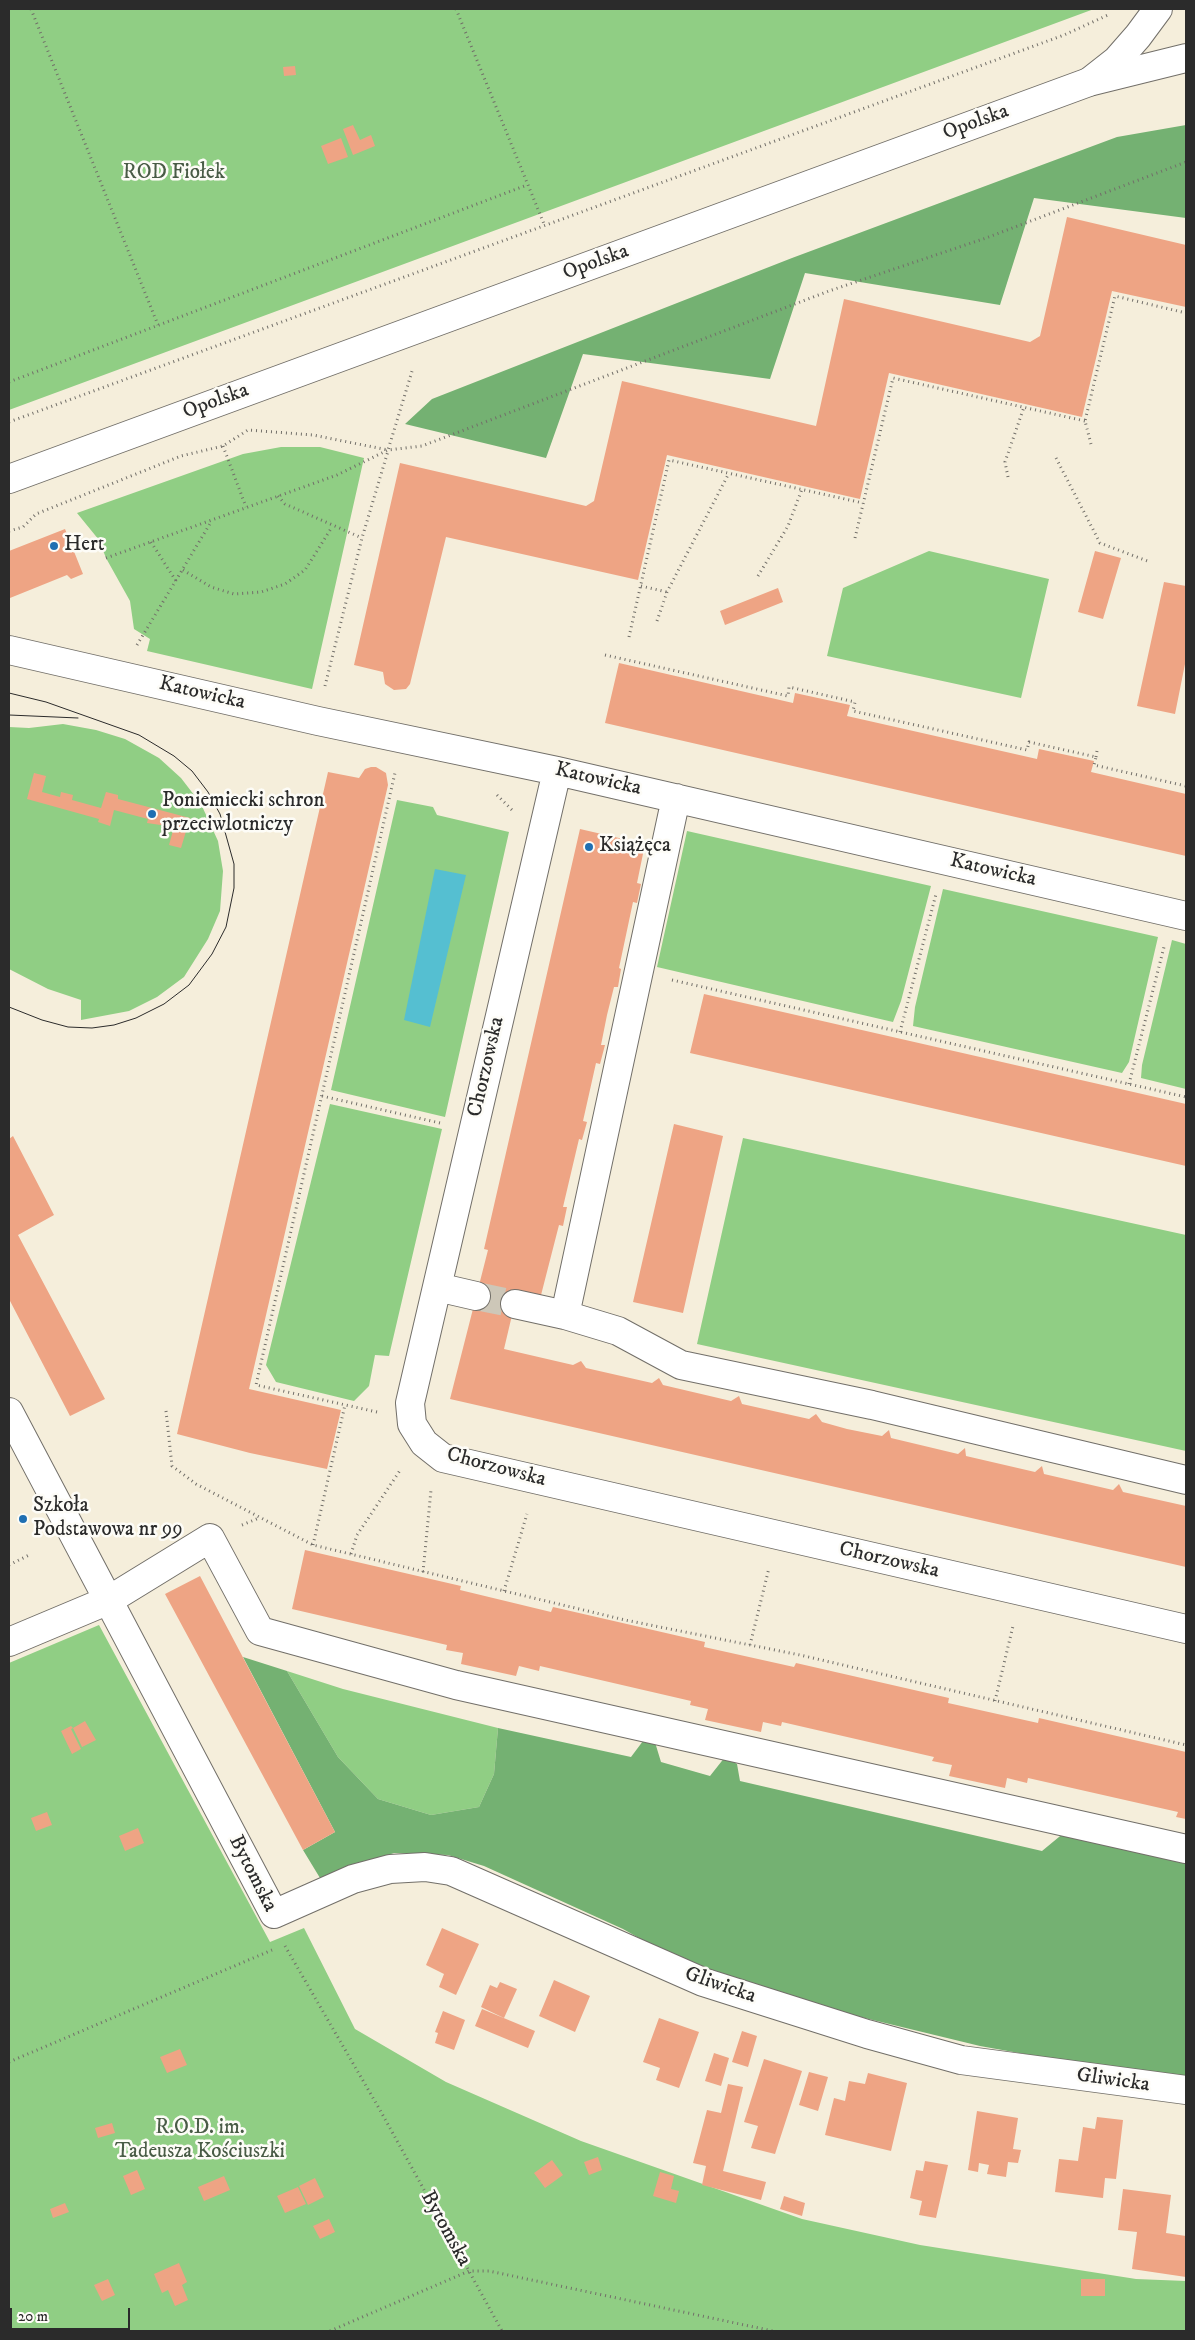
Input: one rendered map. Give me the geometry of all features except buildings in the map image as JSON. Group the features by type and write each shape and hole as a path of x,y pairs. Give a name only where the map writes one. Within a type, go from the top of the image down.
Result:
{"street":[{"path":"1090,82 1116,60 1138,36 1158,9"},
{"name":"Opolska","path":"9,479 1090,82 1186,58"},
{"name":"Katowicka","path":"9,650 557,771 1186,916"},
{"name":"Chorzowska","path":"557,771 410,1403 412,1424 424,1443 443,1458 1186,1630"},
{"path":"565,1315 676,798"},
{"path":"436,1287 476,1296"},
{"path":"515,1304 565,1315 618,1332 681,1365 872,1405 1186,1480"},
{"name":"Bytomska","path":"9,1412 274,1914"},
{"path":"9,1642 109,1600 210,1538 260,1631 456,1686 1186,1849"},
{"name":"Gliwicka","path":"274,1914 353,1879 390,1869 425,1867 451,1871 703,1982 867,2034 961,2060 1186,2090"}],"path":[{"path":"30,9 158,325"},
{"path":"456,9 544,224"},
{"path":"9,422 292,319 544,224 1064,35 1114,12"},
{"path":"9,532 23,527 36,514 181,456 223,446 248,430 313,435 388,450 422,446 820,295 986,238 1186,162"},
{"path":"9,382 528,185"},
{"path":"1092,444 1085,421 1115,296 1186,313"},
{"path":"325,689 362,538 413,368"},
{"path":"855,538 893,378 1085,421"},
{"path":"1008,478 1005,462 1024,407"},
{"path":"223,446 246,507"},
{"path":"106,558 337,475 388,450"},
{"path":"1056,458 1100,543 1150,562"},
{"path":"630,637 669,460 863,503"},
{"path":"658,621 667,592 729,473"},
{"path":"758,576 788,526 802,489"},
{"path":"278,496 286,504 332,527 362,538"},
{"path":"127,676 132,654 141,637 212,521"},
{"path":"183,570 211,587 234,594 261,592 286,584 305,570 332,527"},
{"path":"151,542 176,581"},
{"path":"641,586 667,592"},
{"path":"605,655 788,696 790,687 817,693 855,702 853,711 1027,750 1029,742 1096,757"},
{"path":"378,1412 256,1385 402,738"},
{"path":"1097,751 1094,765 1186,786"},
{"path":"900,1032 937,890"},
{"path":"1129,1084 1165,942"},
{"path":"639,972 1186,1097"},
{"path":"322,1096 472,1131"},
{"path":"313,1545 345,1405"},
{"path":"166,1411 172,1466 196,1484 313,1545 625,1620 750,1645 1186,1744"},
{"path":"351,1554 357,1535 403,1466"},
{"path":"423,1572 432,1484"},
{"path":"504,1591 528,1510"},
{"path":"9,1565 29,1555"},
{"path":"750,1645 769,1566"},
{"path":"995,1701 1014,1620"},
{"name":"Bytomska","path":"274,1914 285,1945 380,2110 502,2331"},
{"path":"9,2062 285,1945"},
{"path":"330,2331 468,2271 506,2273 773,2331"}],"green space":[{"name":"ROD Fiołek","path":"9,9 1094,9 9,410"},
{"path":"1186,125 1186,218 1034,198 1000,305 805,273 770,379 583,354 546,458 405,424 432,399 792,258 1117,137"},
{"path":"281,447 320,447 364,458 312,689 147,651 150,639 134,629 130,601 106,558 99,540 77,513 243,454"},
{"path":"929,551 1049,579 1021,698 827,656 843,588"},
{"path":"63,724 96,730 125,739 159,758 181,778 201,804 218,841 223,871 220,911 208,939 184,977 157,997 129,1011 81,1020 81,1000 48,989 9,969 9,727 29,728"},
{"path":"397,800 433,807 437,815 509,832 445,1117 331,1090"},
{"path":"687,831 931,886 901,1001 893,1022 657,967"},
{"path":"943,889 1158,937 1129,1062 1122,1073 913,1026 915,1007"},
{"path":"1172,940 1186,944 1186,1089 1141,1078 1142,1065"},
{"path":"330,1104 442,1129 389,1356 375,1355 369,1386 354,1401 276,1382 266,1365"},
{"path":"743,1138 1186,1235 1186,1451 697,1344"},
{"name":"R.O.D. im. Tadeusza Kościuszki","path":"99,1625 270,1942 304,1928 355,2029 446,2082 581,2141 802,2219 920,2245 1136,2279 1186,2281 1186,2331 9,2331 9,1663"},
{"path":"243,1657 287,1671 338,1757 378,1799 431,1815 479,1807 494,1774 498,1728 631,1757 646,1737 654,1739 661,1762 710,1776 725,1757 737,1764 740,1781 1042,1851 1065,1832 1186,1860 1186,2077 1086,2065 980,2046 807,2004 669,1955 623,1929 484,1866 448,1855 394,1853 320,1878 303,1850 335,1832"},
{"path":"287,1671 343,1689 498,1728 494,1774 479,1807 431,1815 378,1799 338,1757"}],"water":[{"path":"435,869 466,875 430,1027 404,1020"}],"tunnel":[{"path":"476,1296 515,1304"}],"tram line":[{"path":"9,693 46,702 139,735 174,756 192,771 208,792 220,814 234,864 234,888 226,927 212,954 189,985 164,1004 136,1018 114,1025 92,1028 68,1027 42,1020 9,1007"},
{"path":"9,715 78,718"}],"place":[{"name":"Hert","path":"54,546"},
{"name":"Poniemiecki schron przeciwlotniczy","path":"152,814"},
{"name":"Książęca","path":"589,847"},
{"name":"Szkoła Podstawowa nr 99","path":"23,1519"}]}
